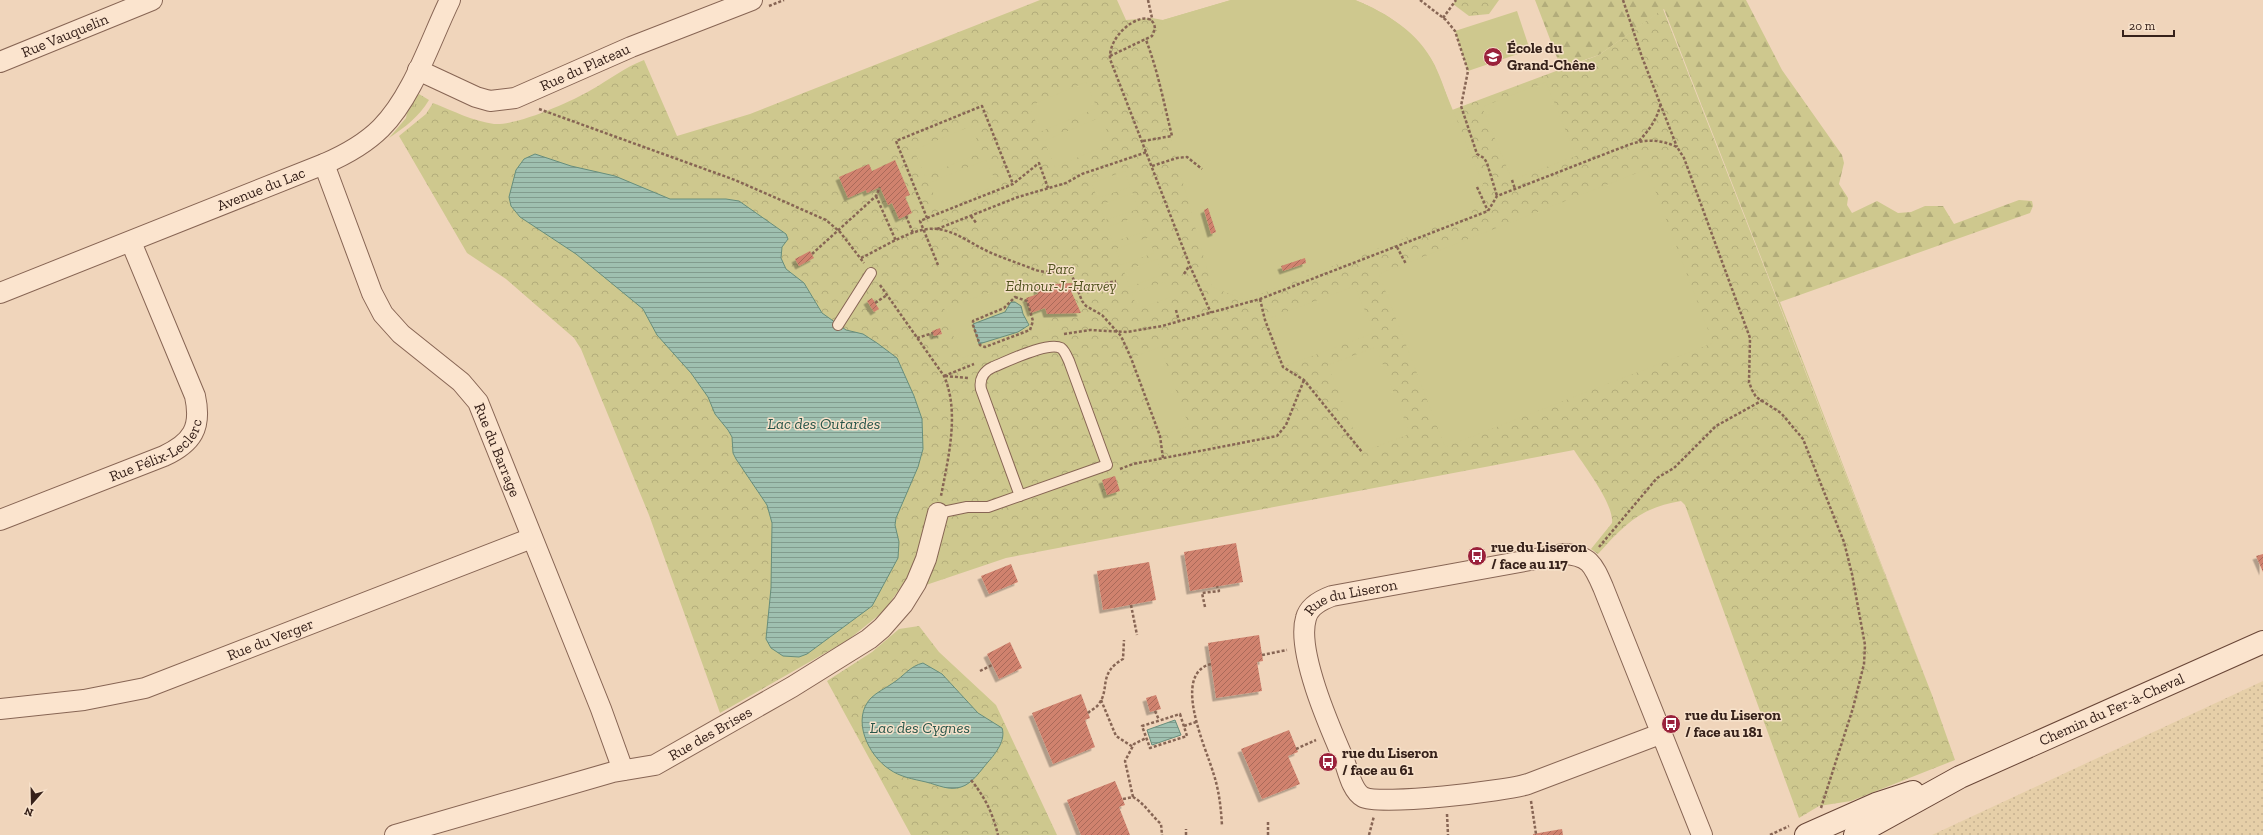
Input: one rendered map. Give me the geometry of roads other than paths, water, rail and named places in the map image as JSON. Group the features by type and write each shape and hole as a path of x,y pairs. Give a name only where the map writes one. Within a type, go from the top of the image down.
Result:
{"street":[{"name":"Rue Vauquelin","path":"0,62 152,0"},
{"name":"Avenue du Lac","path":"0,293 324,164 353,150 380,129 410,87 450,0"},
{"name":"Rue du Plateau","path":"418,70 476,97 490,100 515,98 731,4 752,0"},
{"name":"Rue du Barrage","path":"324,164 378,306 401,334 456,376 478,402 511,481 532,538 598,702 623,770"},
{"name":"Rue Félix-Leclerc","path":"0,520 164,456 181,448 193,434 197,412 195,396 131,242"},
{"name":"Rue des Brises","path":"396,835 623,770 642,768 665,760 792,687 875,634 903,604 916,583 926,559 938,513"},
{"name":"Rue du Verger","path":"0,709 84,700 145,688 532,538"},
{"name":"Rue du Liseron","path":"1660,734 1528,784 1494,791 1380,800 1368,799 1359,795 1330,727 1316,687 1306,647 1304,627 1307,614 1316,603 1332,596 1563,554 1582,556 1588,560 1596,571 1660,734 1702,835"},
{"name":"Chemin du Fer-à-Cheval","path":"1855,835 1960,777 2263,642"},
{"name":"Chemin du Fer-à-Cheval","path":"1806,835 1876,804 1960,777"}],"lane":[{"path":"838,325 871,274"},
{"path":"938,513 967,507 988,507 1020,496 1107,465 1065,352 1056,346 1044,348 993,367 987,370 981,380 981,389 1020,496"}],"water":[{"name":"Lac des Outardes","path":"535,154 571,166 615,176 670,199 726,199 739,201 786,234 788,239 782,247 781,258 786,269 804,283 822,313 846,330 863,334 897,358 914,396 922,419 923,449 918,467 896,518 895,525 899,542 898,558 872,606 807,654 799,657 783,656 771,648 766,639 771,588 772,523 767,505 736,459 733,453 732,437 715,414 708,397 691,373 657,335 643,309 576,254 520,217 511,206 509,197 516,170 524,159"},
{"path":"1011,302 1015,302 1021,306 1023,314 1029,325 1018,332 979,344 973,324 1005,312"},
{"name":"Lac des Cygnes","path":"923,663 942,674 978,713 1002,728 1003,737 997,750 976,776 969,783 961,787 944,787 893,772 881,763 869,746 865,736 862,726 862,716 865,707 871,698 918,664"},
{"path":"1175,720 1181,735 1152,745 1147,730"}],"place":[{"name":"École du Grand-Chêne","path":"1493,57"},
{"name":"rue du Liseron / face au 117","path":"1477,556"},
{"name":"rue du Liseron / face au 181","path":"1671,724"},
{"name":"rue du Liseron / face au 61","path":"1328,762"}],"park label":[{"name":"Parc Edmour-J.-Harvey","path":"1061,278"}]}
